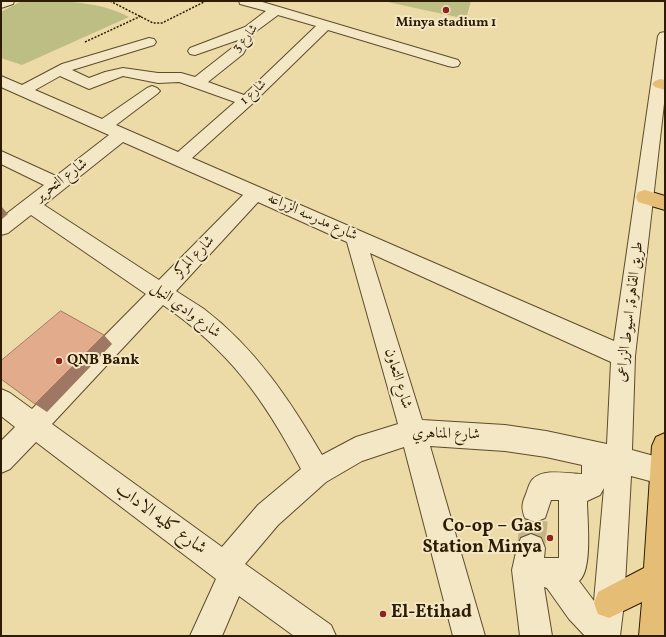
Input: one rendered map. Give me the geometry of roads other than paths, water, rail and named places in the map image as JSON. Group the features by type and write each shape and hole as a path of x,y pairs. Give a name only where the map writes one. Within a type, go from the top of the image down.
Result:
{"highway":[{"path":"655,636 664,459"},
{"path":"609,603 658,577"}],"street":[{"path":"1,4 8,1"},
{"path":"245,1 453,63"},
{"name":"شارع 3","path":"197,83 238,51 250,30 276,10"},
{"name":"شارع 1","path":"180,160 246,101 325,25"},
{"path":"195,51 250,30"},
{"name":"طريق القاهرة, اسيوط الزراعى","path":"604,635 609,603 607,457 623,356 655,200 665,36"},
{"path":"23,90 59,70 149,42"},
{"path":"59,70 89,84 110,75 123,72 158,78 181,77 246,101"},
{"name":"شارع مدرسه الزراعه","path":"1,81 623,356"},
{"path":"104,126 152,91"},
{"name":"شارع التحرير","path":"1,228 122,134"},
{"path":"1,157 58,184"},
{"name":"شارع المركز","path":"1,460 256,193"},
{"name":"شارع وادي النيل","path":"30,205 162,292 196,316 229,345 260,380 289,422 317,473"},
{"name":"شارع التعاون","path":"355,237 413,432 469,636"},
{"name":"شارع كليه الاداب","path":"1,401 320,636"},
{"name":"شارع المناهري","path":"206,636 229,570 268,515 317,473 356,450 413,432 505,438 607,457 664,459"},
{"path":"535,508 542,488 546,486 585,488 591,486 607,457"},
{"path":"538,564 569,572 572,564 573,487"},
{"path":"538,564 604,635"},
{"path":"536,636 538,564"}],"tunnel":[{"path":"531,548 535,508"}],"place":[{"name":"Minya stadium 1","path":"446,10"},
{"name":"QNB Bank","path":"59,361"},
{"name":"Co-op – Gas Station Minya","path":"550,538"},
{"name":"El-Etihad","path":"383,614"}]}
